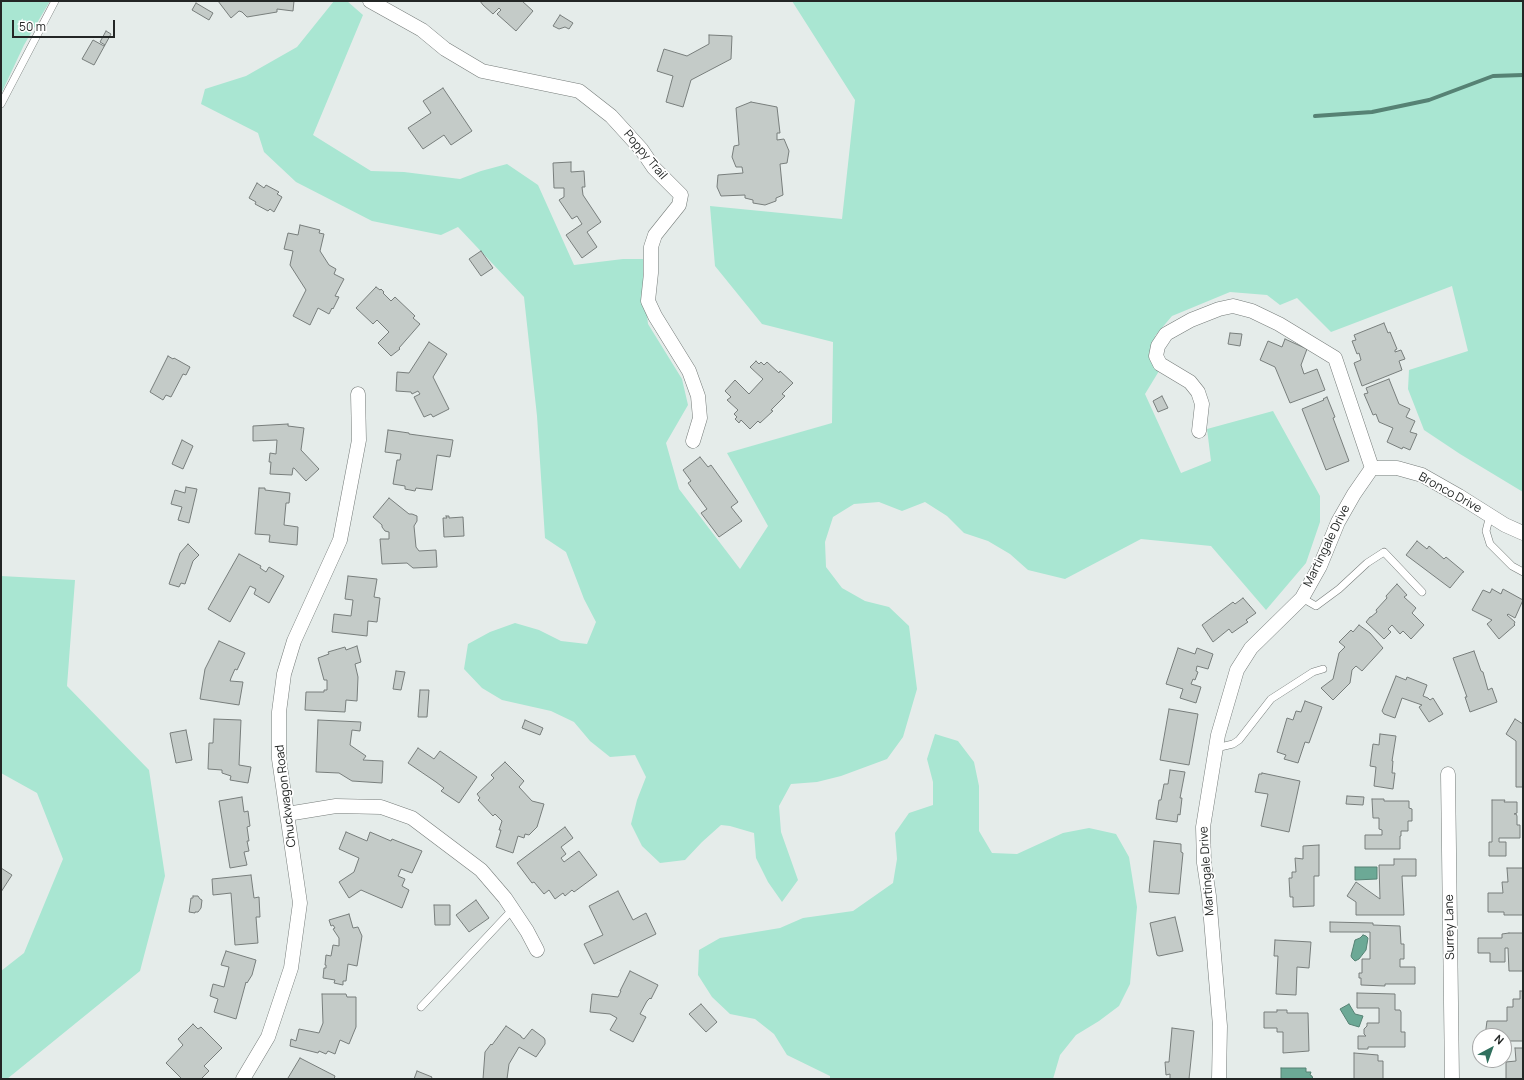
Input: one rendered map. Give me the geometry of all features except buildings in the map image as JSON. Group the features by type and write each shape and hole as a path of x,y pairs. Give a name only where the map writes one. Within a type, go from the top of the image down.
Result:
{"street":[{"name":"Poppy Trail","path":"370,1 422,30 445,49 482,71 578,91 611,116 642,149 654,168 681,195 679,205 655,235 651,248 651,273 648,300 655,316 689,371 698,396 700,418 693,442"},
{"path":"1199,431 1202,404 1198,392 1190,382 1160,364 1156,356 1158,346 1166,334 1191,320 1219,309 1233,306 1252,311 1279,324 1335,358 1372,468"},
{"name":"Chuckwagon Road","path":"243,1079 268,1037 291,968 300,903 279,759 279,712 284,674 294,641 340,540 359,440 358,394"},
{"name":"Bronco Drive","path":"1372,468 1397,468 1422,475 1505,525 1523,532"},
{"name":"Martingale Drive","path":"1219,1079 1220,1026 1209,896 1204,863 1202,827 1218,735 1237,670 1251,648 1302,598 1320,566 1338,522 1354,494 1372,468"},
{"name":"Surrey Lane","path":"1448,774 1452,1079"},
{"path":"287,814 336,806 381,807 412,818 480,870 513,909 537,950"}],"lane":[{"path":"1,104 55,1"},
{"path":"1490,515 1486,531 1490,544 1512,566 1523,572"},
{"path":"1302,598 1316,606 1339,589 1367,563 1384,552 1422,592"},
{"path":"1216,748 1233,744 1240,740 1271,700 1313,672 1323,669"},
{"path":"421,1007 513,909"}],"shaded area":[{"path":"1,1 50,1 24,45 1,94"},
{"path":"334,1 347,1 363,15 313,135 371,171 404,172 460,179 481,171 507,164 538,185 574,265 623,259 643,259 643,281 648,324 682,379 688,405 666,443 679,489 740,569 768,526 727,453 832,423 833,342 762,324 715,266 710,206 842,219 855,100 792,1 1523,1 1523,492 1460,454 1424,430 1408,389 1409,370 1468,351 1452,286 1331,332 1297,298 1280,305 1267,295 1230,292 1172,316 1155,336 1153,362 1159,371 1145,394 1181,473 1211,461 1207,429 1273,411 1320,496 1320,522 1306,563 1266,610 1211,546 1141,539 1065,579 1028,570 1010,554 988,541 964,533 947,516 925,502 902,511 879,502 854,504 833,517 825,542 826,567 842,588 865,601 889,607 909,626 917,689 903,737 887,759 841,776 817,782 791,784 779,806 781,832 798,880 782,902 768,882 756,858 754,833 721,825 685,860 660,863 642,846 631,824 637,800 646,777 635,755 610,757 590,741 574,722 551,711 502,700 482,688 464,669 468,644 490,632 515,623 539,630 561,641 587,644 596,622 584,599 566,552 545,538 537,416 524,297 458,227 441,235 372,221 296,182 264,152 258,133 201,104 205,89 246,76 297,47"},
{"path":"1,576 75,580 67,686 149,770 165,876 140,971 7,1079 1,1079 1,971 24,953 63,859 37,793 1,773"},
{"path":"935,734 958,741 974,762 979,786 979,831 992,853 1017,854 1063,833 1089,828 1116,834 1129,857 1137,907 1130,984 1119,1006 1099,1021 1076,1035 1060,1055 1053,1079 830,1079 830,1076 787,1055 774,1034 755,1019 730,1014 712,997 698,975 699,950 720,938 780,928 803,918 853,911 893,883 897,859 895,833 909,813 933,805 933,782 927,759"},
{"path":"1355,867 1377,867 1377,879 1355,880"},
{"path":"1363,935 1368,938 1366,950 1359,959 1355,961 1351,956 1355,940"},
{"path":"1349,1004 1355,1014 1363,1016 1359,1027 1349,1024 1340,1009"},
{"path":"1281,1068 1306,1068 1306,1072 1311,1072 1310,1075 1313,1079 1281,1079"}],"waterway":[{"path":"1315,116 1372,112 1429,100 1493,76 1523,75"}]}
